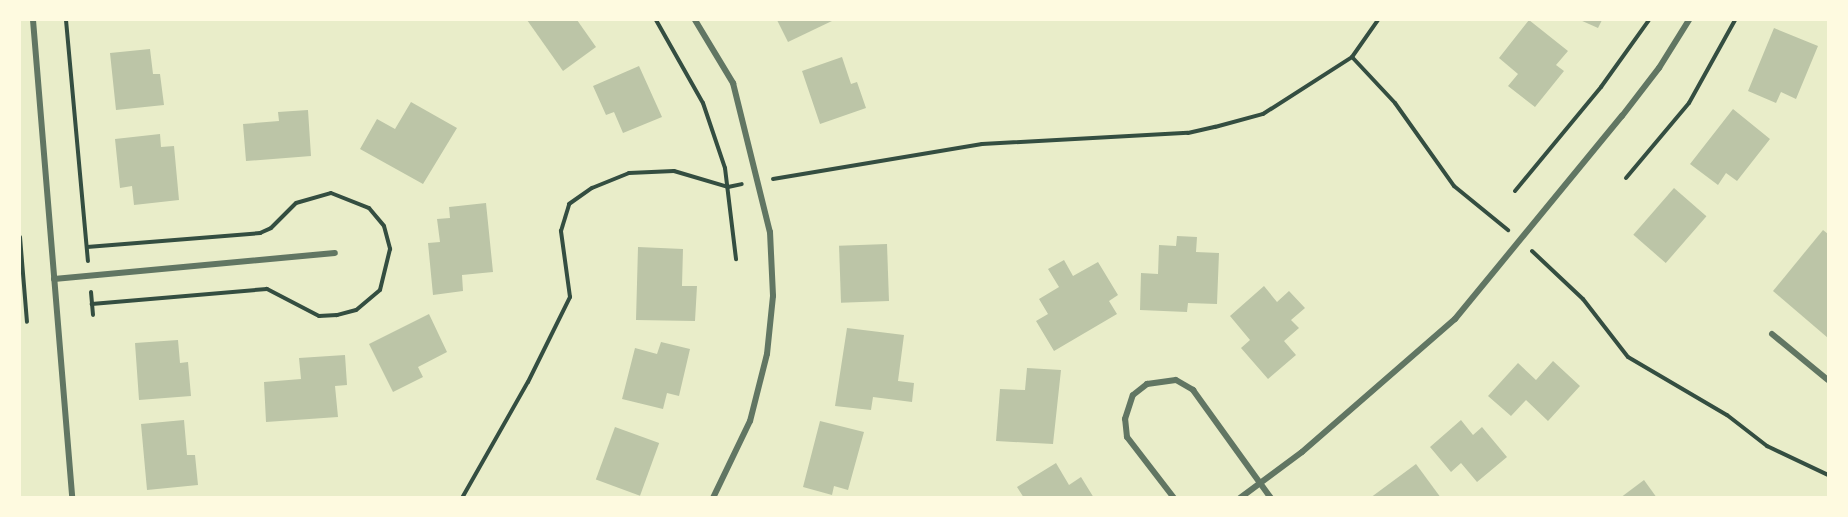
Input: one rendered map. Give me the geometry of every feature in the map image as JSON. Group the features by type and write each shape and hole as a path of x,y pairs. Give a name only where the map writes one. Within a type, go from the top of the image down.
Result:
{"street":[{"path":"33,20 72,498"},
{"path":"695,20 734,83 770,232 773,296 767,354 750,421 713,498"},
{"path":"1240,498 1302,452 1455,319 1522,243 1659,68 1689,20"},
{"path":"54,279 335,253"},
{"path":"1772,334 1828,380"},
{"path":"1174,498 1127,437 1125,419 1133,395 1147,384 1176,380 1193,390 1271,498"}],"path":[{"path":"66,20 93,315"},
{"path":"656,20 703,103 728,187 736,259"},
{"path":"462,498 528,382 570,297 561,231 569,204 592,188 629,173 674,171 728,187 982,144 1188,133 1215,128 1263,114 1352,57 1378,20"},
{"path":"1515,191 1601,87 1649,20"},
{"path":"1626,178 1689,103 1735,20"},
{"path":"1352,57 1395,103 1454,186 1584,299 1628,357 1727,415 1767,446 1828,475"},
{"path":"20,237 27,322"}],"building":[{"path":"527,20 577,20 596,47 563,71"},
{"path":"777,20 834,20 788,42"},
{"path":"1529,20 1568,51 1556,65 1564,71 1535,107 1508,86 1518,74 1499,58"},
{"path":"1580,20 1602,20 1598,28"},
{"path":"1774,28 1818,46 1796,99 1781,92 1776,103 1748,91"},
{"path":"150,49 153,74 160,74 164,105 116,110 110,53"},
{"path":"842,57 851,84 857,82 866,108 820,124 802,71"},
{"path":"639,66 662,117 623,133 614,112 606,115 593,86"},
{"path":"411,102 457,128 423,184 360,149 377,119 395,129"},
{"path":"1733,109 1770,139 1737,181 1726,173 1718,185 1690,164"},
{"path":"308,110 311,156 246,161 243,124 279,121 278,112"},
{"path":"160,134 161,147 174,146 179,200 134,205 132,186 120,188 115,139"},
{"path":"1674,188 1706,216 1666,263 1633,235"},
{"path":"486,203 493,272 462,275 463,291 433,295 428,243 440,242 437,219 450,218 449,207"},
{"path":"1823,230 1828,234 1828,338 1773,291"},
{"path":"1177,236 1197,237 1196,252 1219,253 1217,304 1188,303 1187,312 1140,310 1141,273 1158,274 1159,245 1176,246"},
{"path":"887,244 889,301 841,303 839,246"},
{"path":"638,247 683,249 682,286 697,286 695,321 636,320"},
{"path":"1064,260 1073,276 1098,262 1118,295 1109,301 1117,314 1054,351 1036,321 1048,314 1039,299 1059,287 1048,269"},
{"path":"1264,286 1277,302 1289,291 1305,308 1291,320 1299,328 1284,341 1296,355 1268,379 1241,348 1250,340 1230,316"},
{"path":"429,314 447,352 418,367 423,377 393,392 369,344"},
{"path":"847,328 904,335 898,381 914,383 912,402 873,397 871,410 835,406"},
{"path":"178,340 180,363 188,362 191,396 139,400 135,343"},
{"path":"661,342 690,349 679,396 667,393 663,409 622,399 635,348 657,354"},
{"path":"345,355 347,385 335,386 338,417 266,422 264,382 301,379 299,358"},
{"path":"1553,361 1580,386 1548,421 1526,400 1511,416 1488,396 1518,363 1536,380"},
{"path":"1027,368 1061,370 1053,444 996,441 1000,389 1025,390"},
{"path":"184,420 187,455 195,455 198,485 147,490 141,424"},
{"path":"1461,420 1473,435 1482,427 1507,457 1477,482 1461,463 1451,472 1430,447"},
{"path":"820,421 864,432 848,490 834,486 832,495 803,487"},
{"path":"615,427 659,443 640,496 596,480"},
{"path":"1056,463 1069,485 1081,477 1094,498 1024,498 1017,487"},
{"path":"1416,464 1441,498 1370,498"},
{"path":"1644,480 1657,498 1620,498"}]}
